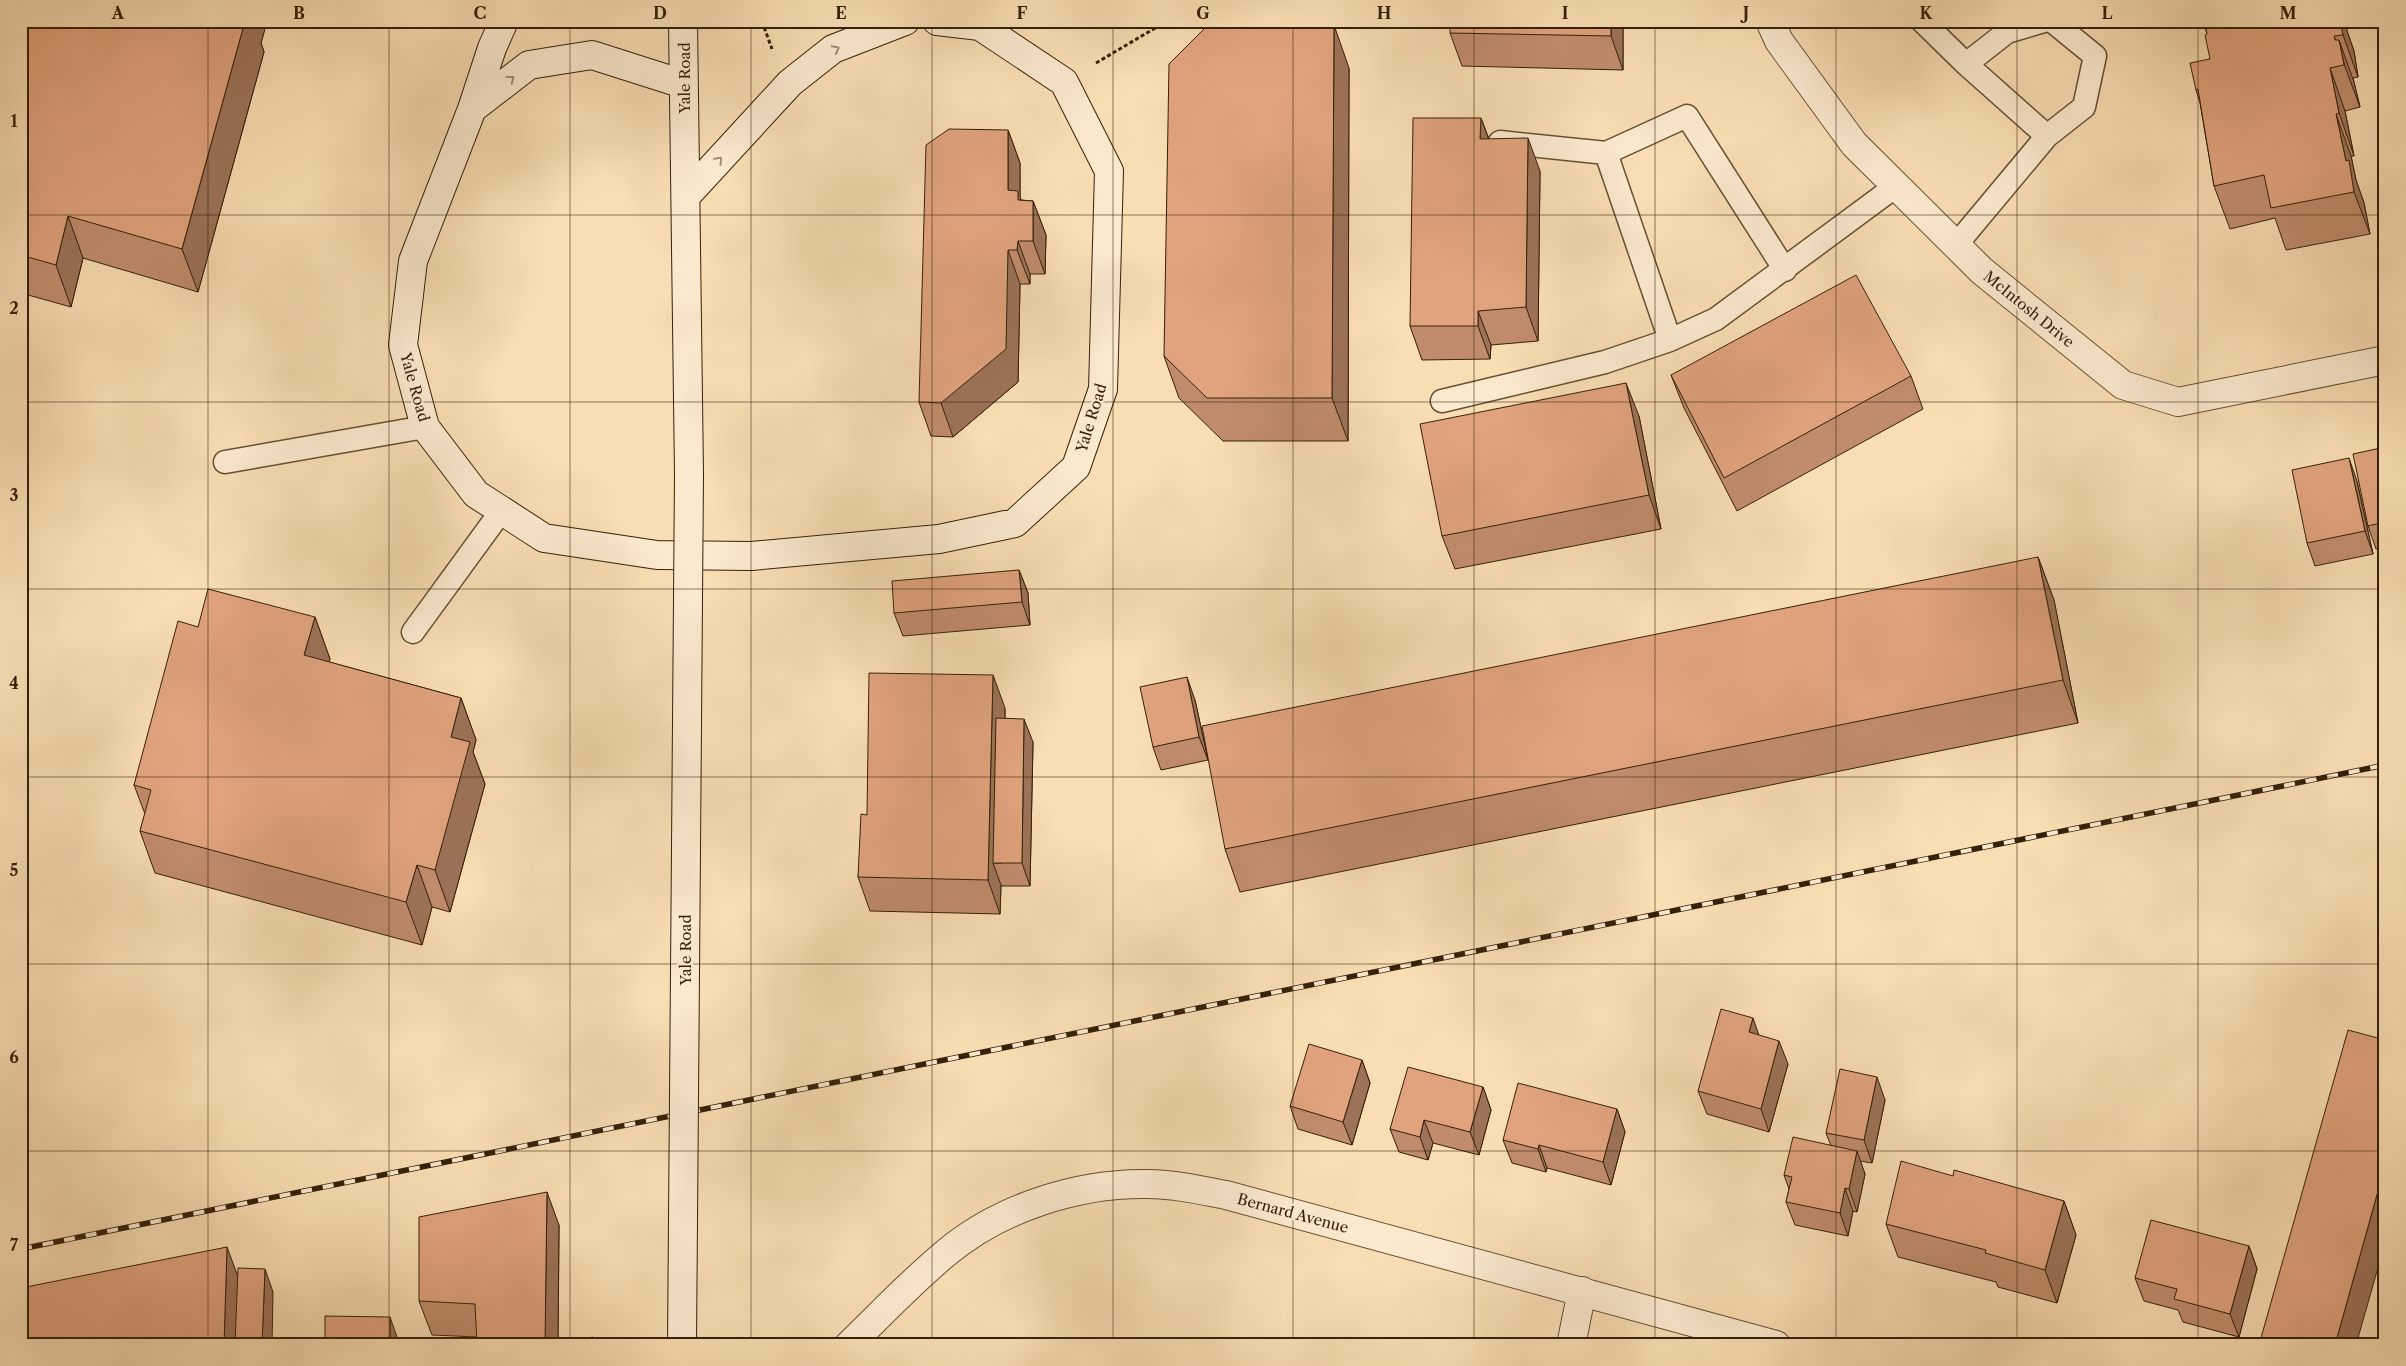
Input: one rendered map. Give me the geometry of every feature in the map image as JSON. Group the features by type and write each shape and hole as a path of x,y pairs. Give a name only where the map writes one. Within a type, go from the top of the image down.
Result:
{"street":[{"name":"Yale Road","path":"504,21 492,48 472,109 413,261 403,345 425,427 476,494 544,538 657,555 771,556 939,539 1015,522 1076,467 1103,389 1109,171 1064,82 980,26 938,21"},
{"name":"Yale Road","path":"682,1345 689,474 683,21"},
{"path":"686,196 790,83 833,49 905,21"},
{"name":"McIntosh Drive","path":"1770,21 1779,41 1854,144 1982,271 2123,385 2178,402 2385,360"},
{"path":"472,109 529,65 592,55 683,84"},
{"name":"Bernard Avenue","path":"849,1345 946,1253 988,1223 1045,1200 1094,1188 1146,1184 1186,1186 1226,1195 1776,1345"},
{"path":"1571,1345 1582,1291"}],"lane":[{"path":"1922,21 1966,64 2047,136"},
{"path":"1966,64 2007,32 2044,21"},
{"path":"1956,246 2047,136 2084,107 2095,56 2052,21"},
{"path":"1478,139 1606,152 1686,116 1785,270"},
{"path":"1606,152 1670,340"},
{"path":"1442,401 1605,362 1670,340 1716,319 1785,270 1896,186"},
{"path":"225,462 425,427"},
{"path":"413,632 502,510"}],"path":[{"path":"764,21 764,28 773,52"},
{"path":"1064,82 1167,21"}],"building":[{"path":"21,21 245,21 182,249 68,216 56,265 21,255"},
{"path":"1450,21 1611,21 1611,36 1450,33"},
{"path":"2205,21 2340,21 2343,35 2334,36 2335,40 2339,40 2344,65 2330,68 2339,113 2336,114 2346,161 2349,160 2354,192 2271,208 2264,175 2214,186 2198,89 2196,90 2190,63 2210,59 2205,35 2207,34"},
{"path":"1208,25 1334,25 1332,398 1207,398 1164,356 1169,64"},
{"path":"1413,118 1481,118 1480,139 1528,138 1526,307 1478,311 1478,326 1410,326"},
{"path":"949,129 1008,130 1008,190 1018,191 1018,200 1033,201 1033,241 1018,241 1017,250 1008,250 1006,349 941,403 919,402 926,145"},
{"path":"1856,275 1911,376 1724,478 1671,375"},
{"path":"1626,383 1649,495 1442,536 1420,424"},
{"path":"2385,447 2385,522 2368,526 2353,454"},
{"path":"2349,458 2365,531 2307,543 2292,470"},
{"path":"2038,557 2063,680 1225,849 1202,726"},
{"path":"1019,570 1022,602 894,613 892,581"},
{"path":"208,589 315,617 304,655 461,698 451,737 470,742 435,870 417,865 406,902 140,831 151,790 134,785 178,621 198,627"},
{"path":"869,673 993,675 988,880 858,877 861,814 867,815"},
{"path":"1187,677 1199,737 1153,747 1140,687"},
{"path":"996,718 1024,719 1022,863 993,863"},
{"path":"1721,1009 1753,1018 1749,1032 1779,1041 1761,1109 1698,1091"},
{"path":"2348,1030 2385,1040 2385,1166 2335,1345 2259,1345"},
{"path":"1309,1044 1362,1060 1343,1122 1290,1106"},
{"path":"1408,1067 1483,1087 1470,1132 1424,1120 1420,1137 1390,1129"},
{"path":"1840,1069 1877,1077 1864,1140 1826,1133"},
{"path":"1518,1083 1617,1109 1603,1162 1539,1145 1538,1149 1503,1140"},
{"path":"1793,1137 1857,1151 1849,1189 1845,1188 1840,1213 1786,1202 1792,1177 1784,1175"},
{"path":"1901,1161 1953,1176 1954,1170 2064,1201 2045,1270 1985,1253 1986,1250 1886,1224"},
{"path":"547,1192 545,1345 477,1345 475,1304 419,1301 419,1217"},
{"path":"2151,1220 2249,1246 2230,1314 2174,1299 2177,1289 2135,1278"},
{"path":"227,1247 224,1345 21,1345 21,1288"},
{"path":"238,1268 265,1269 262,1345 235,1345"},
{"path":"325,1316 390,1317 390,1345 325,1345"},
{"path":"593,1337 593,1345 549,1345"}],"railway":[{"path":"21,1249 2385,765"}]}
